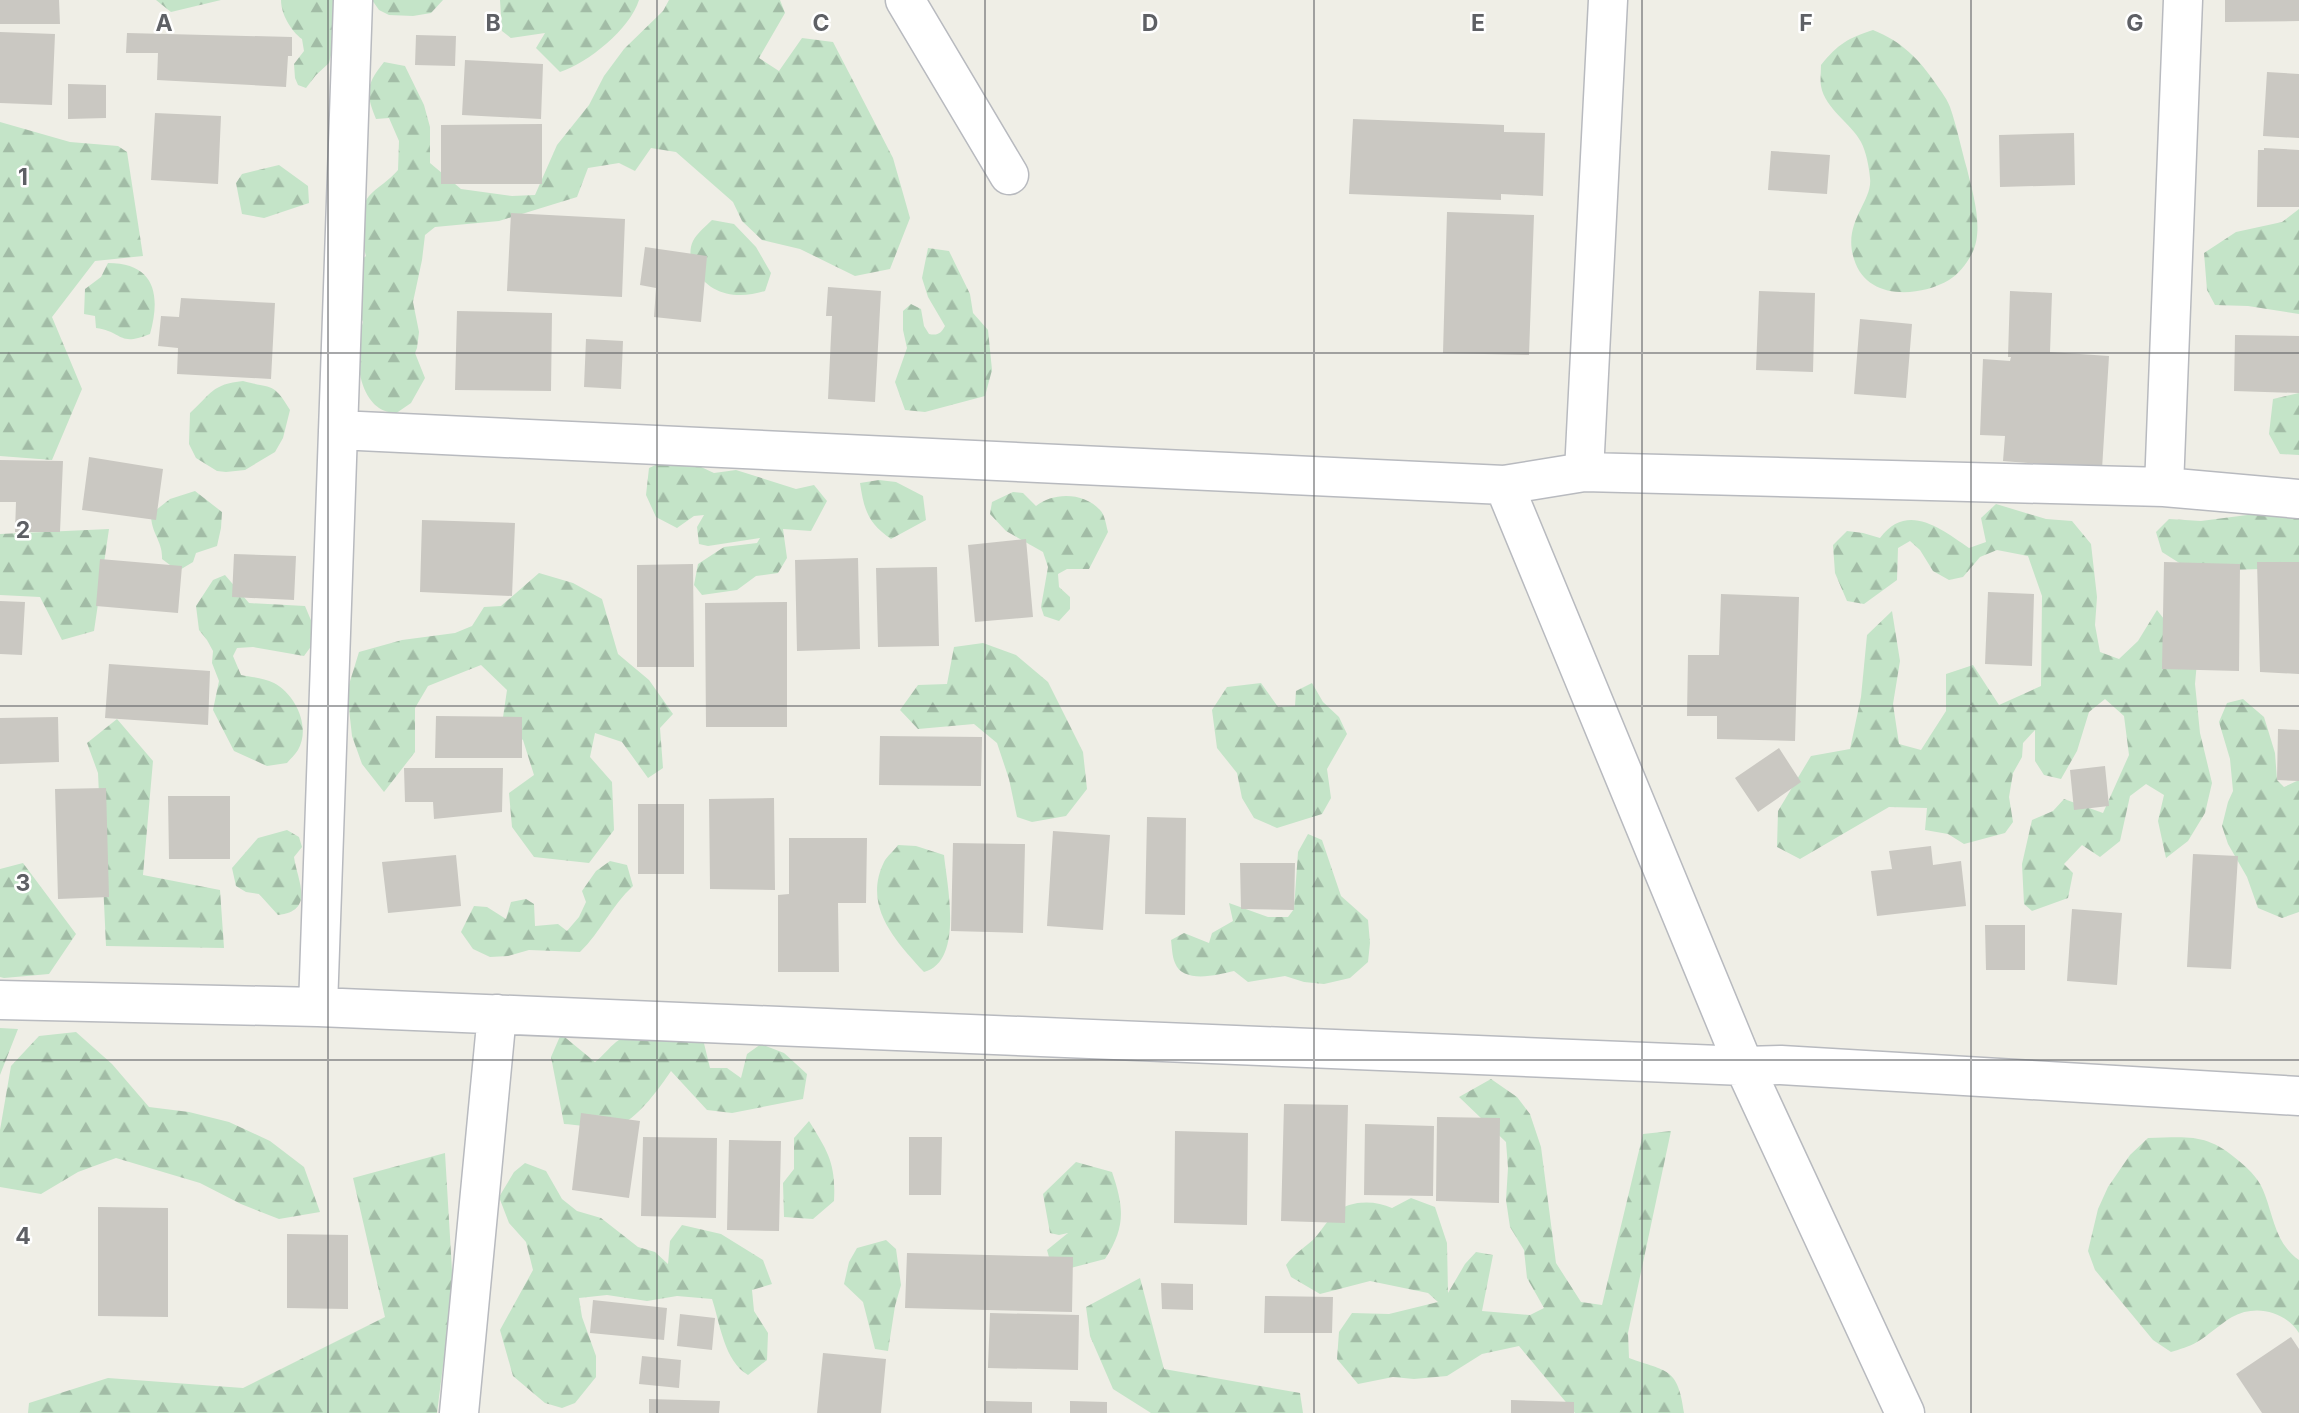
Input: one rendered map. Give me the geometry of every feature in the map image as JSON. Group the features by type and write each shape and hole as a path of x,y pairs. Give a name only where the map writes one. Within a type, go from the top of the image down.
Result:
{"street":[{"path":"318,1007 353,0"},
{"path":"905,0 1009,175"},
{"path":"1584,472 1608,0"},
{"path":"2164,487 2183,0"},
{"path":"338,430 1504,485 1584,472 2164,487 2299,499"},
{"path":"1504,485 1744,1066 1905,1413"},
{"path":"0,1000 318,1007 1744,1066 1795,1065 2299,1096"},
{"path":"459,1413 497,1014"}],"green space":[{"path":"156,0 221,0 171,12"},
{"path":"281,0 345,0 329,63 306,88 298,85 295,78 294,64 304,51 302,39 287,22"},
{"path":"372,0 443,0 431,13 413,16 389,15 379,10"},
{"path":"500,0 639,0 627,22 607,44 583,61 560,72 536,48 545,33 511,38 502,31"},
{"path":"669,0 780,0 785,13 759,58 779,71 802,38 833,42 893,158 910,218 890,269 855,276 800,249 762,240 742,221 733,202 676,152 651,148 635,171 619,163 588,168 577,197 499,221 435,227 425,235 413,302 419,332 415,353 425,378 411,403 395,414 379,408 365,391 358,356 363,322 359,313 358,263 366,256 361,233 362,210 369,196 398,170 399,141 389,118 376,119 370,102 369,89 378,70 384,62 405,66 424,105 430,127 430,163 461,189 512,196 535,195 557,145 589,105 604,76 624,49 663,11"},
{"path":"1873,30 1909,52 1946,98 1955,122 1975,205 1977,233 1969,258 1962,269 1949,280 1923,290 1894,292 1870,282 1860,272 1851,246 1855,223 1870,187 1869,169 1861,142 1823,94 1821,65 1844,43"},
{"path":"0,122 70,142 118,146 127,152 143,256 95,261 52,317 82,389 52,460 0,456"},
{"path":"279,165 308,186 309,203 264,218 242,214 236,183 242,174"},
{"path":"2299,209 2299,314 2248,306 2215,305 2207,290 2204,253 2236,232 2282,222"},
{"path":"712,220 734,224 756,247 771,273 765,291 744,295 724,293 707,284 700,276 692,261 691,247 697,235"},
{"path":"928,248 949,251 970,294 973,313 988,330 992,370 985,396 925,412 905,410 895,382 907,348 903,311 911,304 921,309 924,326 929,334 939,333 945,326 928,297 922,278"},
{"path":"108,263 124,264 136,269 145,275 151,284 155,306 150,334 126,339 96,328 95,316 84,314 85,289 101,277"},
{"path":"243,381 271,388 284,401 290,410 283,438 275,452 245,470 217,471 196,458 189,444 190,413 218,387"},
{"path":"2299,393 2299,455 2280,454 2269,434 2273,399"},
{"path":"669,459 688,461 714,473 736,470 796,489 814,485 827,501 811,531 783,529 787,558 778,573 756,576 737,590 702,595 694,585 698,564 724,547 757,543 760,538 708,546 699,544 697,527 704,515 694,516 677,528 656,517 646,495 649,468"},
{"path":"879,480 896,482 923,496 926,520 891,539 883,533 868,515 860,483"},
{"path":"195,491 222,512 221,528 217,546 196,553 193,562 178,571 162,559 151,514 170,499"},
{"path":"1013,492 1023,493 1036,506 1060,496 1077,497 1093,504 1104,517 1108,532 1089,569 1067,569 1058,574 1059,587 1070,597 1070,609 1059,621 1044,616 1041,607 1048,567 1043,552 1006,531 990,514 992,502"},
{"path":"1996,504 2046,519 2072,521 2091,544 2097,597 2095,625 2100,652 2119,659 2138,641 2157,610 2197,662 2195,684 2200,733 2212,783 2205,813 2188,841 2166,858 2158,821 2164,795 2146,784 2130,796 2120,841 2100,857 2082,845 2064,864 2073,873 2068,898 2032,911 2024,904 2022,864 2032,820 2053,811 2064,799 2103,813 2129,755 2124,716 2105,699 2089,712 2077,751 2061,779 2044,775 2035,761 2035,730 2023,743 2022,757 2013,773 2009,797 2013,822 2005,833 1964,844 1948,834 1925,830 1927,808 1889,807 1800,859 1777,847 1778,811 1811,756 1850,749 1861,697 1867,635 1892,611 1900,661 1893,704 1899,744 1921,750 1946,711 1946,674 1973,665 1999,705 2041,686 2042,596 2028,556 1997,550 1980,557 1963,577 1949,580 1933,571 1920,550 1910,541 1898,548 1897,580 1864,604 1847,601 1835,573 1833,545 1847,531 1880,538 1890,527 1912,520 1935,527 1969,548 1986,542 1981,518"},
{"path":"2278,511 2299,519 2299,568 2192,571 2162,552 2156,532 2169,519 2201,521"},
{"path":"109,529 94,631 62,640 40,597 0,595 0,534"},
{"path":"539,573 573,583 602,599 618,654 649,680 673,714 660,728 663,768 648,778 622,742 595,733 590,757 612,782 614,830 589,863 534,857 512,827 509,793 534,775 523,740 502,724 507,690 481,665 428,686 415,708 415,752 384,792 362,764 352,736 347,691 359,652 402,640 455,633 472,626 484,607 501,606"},
{"path":"225,575 249,603 305,606 318,637 304,656 253,647 237,648 233,656 241,675 274,683 295,703 302,722 302,741 287,763 267,766 234,751 213,710 219,681 212,663 213,651 199,630 196,606 213,580"},
{"path":"983,643 1016,655 1048,682 1083,752 1087,789 1066,816 1032,822 1017,817 1009,779 997,743 974,724 918,729 900,710 918,685 947,684 954,647"},
{"path":"1261,683 1278,707 1295,706 1296,691 1312,683 1323,702 1339,717 1347,734 1327,769 1331,798 1322,814 1277,828 1254,818 1242,798 1237,773 1217,748 1212,710 1227,687"},
{"path":"2243,699 2264,717 2275,753 2277,780 2284,787 2299,780 2299,912 2282,918 2258,908 2247,877 2228,844 2222,826 2233,791 2230,759 2219,722 2227,703"},
{"path":"117,719 153,761 143,875 220,890 224,948 106,946 98,773 87,743"},
{"path":"287,830 299,837 302,847 294,857 301,901 290,912 278,915 259,894 246,892 236,886 232,868 258,838"},
{"path":"1308,834 1322,840 1341,896 1368,920 1368,962 1350,978 1324,984 1285,976 1248,982 1234,971 1193,976 1179,970 1174,960 1171,940 1184,933 1209,943 1212,933 1233,921 1229,903 1268,917 1288,917 1294,909 1298,852"},
{"path":"898,845 916,846 944,855 950,903 949,938 936,965 924,972 894,936 880,909 878,878 885,860"},
{"path":"610,861 627,865 633,886 580,952 529,950 508,956 490,957 473,949 461,932 474,906 487,907 506,919 511,902 526,899 534,904 535,926 558,924 567,931 579,917 586,902 582,891 596,871"},
{"path":"23,863 76,934 49,974 4,978 0,977 0,869"},
{"path":"0,1028 18,1029 0,1075"},
{"path":"701,1031 710,1068 727,1068 741,1078 747,1054 761,1044 784,1053 807,1074 803,1099 732,1113 707,1110 671,1071 642,1109 628,1121 615,1126 600,1127 564,1124 551,1057 561,1034 595,1062 616,1042 638,1033"},
{"path":"76,1032 112,1064 149,1107 189,1112 229,1122 270,1141 304,1167 320,1212 279,1219 241,1204 200,1183 116,1158 78,1172 41,1194 0,1187 0,1130 11,1066 39,1036"},
{"path":"1491,1079 1517,1097 1530,1114 1541,1147 1556,1263 1581,1302 1602,1305 1643,1134 1671,1131 1628,1333 1629,1358 1662,1369 1674,1379 1684,1413 1575,1413 1519,1346 1482,1354 1447,1376 1414,1379 1393,1377 1358,1384 1337,1359 1339,1332 1352,1313 1389,1314 1438,1302 1428,1293 1370,1281 1320,1294 1291,1277 1286,1265 1289,1261 1314,1239 1335,1213 1355,1204 1370,1203 1392,1208 1411,1198 1435,1207 1447,1243 1448,1293 1465,1264 1476,1252 1493,1255 1482,1311 1530,1315 1544,1308 1527,1278 1524,1250 1510,1227 1506,1200 1506,1142 1459,1097"},
{"path":"809,1121 832,1167 834,1201 813,1219 784,1217 783,1183 794,1169 794,1138"},
{"path":"2186,1137 2207,1141 2228,1152 2255,1176 2281,1239 2291,1254 2299,1260 2299,1333 2286,1319 2278,1315 2250,1311 2232,1317 2194,1344 2171,1352 2153,1340 2095,1270 2088,1251 2098,1209 2108,1187 2130,1155 2148,1138"},
{"path":"445,1153 453,1287 437,1413 28,1413 29,1403 108,1378 243,1388 385,1317 353,1178"},
{"path":"1076,1162 1112,1172 1121,1206 1120,1227 1105,1259 1063,1270 1052,1268 1047,1250 1068,1233 1050,1233 1043,1194"},
{"path":"525,1163 546,1171 562,1199 577,1211 601,1218 638,1247 655,1252 668,1264 670,1241 682,1225 721,1234 763,1260 772,1284 752,1290 754,1311 768,1333 767,1360 748,1375 740,1369 733,1361 724,1341 712,1299 677,1296 647,1301 607,1295 579,1298 582,1317 596,1356 596,1377 575,1403 562,1408 545,1403 513,1376 500,1330 533,1270 526,1242 509,1223 499,1197 514,1172"},
{"path":"886,1240 896,1249 901,1285 888,1351 875,1349 863,1302 844,1284 849,1262 857,1248"},
{"path":"1140,1278 1164,1369 1300,1393 1303,1413 1151,1413 1113,1389 1090,1336 1086,1307"}],"building":[{"path":"0,0 59,0 60,24 0,24"},
{"path":"2225,0 2299,0 2299,21 2225,22"},
{"path":"0,32 55,34 52,105 0,103"},
{"path":"127,33 292,37 292,56 288,56 286,87 157,80 158,53 126,53"},
{"path":"416,35 456,36 455,66 415,65"},
{"path":"465,60 543,64 541,119 462,115"},
{"path":"2267,72 2299,74 2299,138 2263,136"},
{"path":"68,84 106,85 106,118 68,119"},
{"path":"155,113 221,116 218,184 151,180"},
{"path":"1353,119 1504,125 1504,132 1545,133 1543,196 1501,194 1501,200 1349,194"},
{"path":"542,124 542,184 441,184 441,125"},
{"path":"2074,133 2075,185 2000,187 1999,135"},
{"path":"2258,150 2299,150 2299,207 2257,207"},
{"path":"1771,151 1830,155 1827,194 1768,190"},
{"path":"1447,212 1534,215 1529,355 1443,353"},
{"path":"511,213 625,219 622,297 507,291"},
{"path":"645,247 707,256 701,322 654,317 656,288 640,285"},
{"path":"828,287 881,291 875,402 828,399 832,316 826,316"},
{"path":"1759,291 1815,293 1813,372 1756,370"},
{"path":"2010,291 2052,293 2050,352 2109,356 2102,469 2003,461 2005,436 1980,435 1983,359 2010,361 2011,357 2008,357"},
{"path":"181,298 275,303 271,379 177,374 178,348 158,346 161,316 179,317"},
{"path":"457,311 552,313 551,391 455,390"},
{"path":"1860,319 1912,324 1906,398 1854,394"},
{"path":"2235,335 2299,336 2299,393 2234,391"},
{"path":"586,339 623,341 621,389 584,387"},
{"path":"89,457 163,469 156,520 82,510"},
{"path":"0,460 63,461 60,532 15,532 16,502 0,502"},
{"path":"422,520 515,523 512,596 420,592"},
{"path":"1026,539 1033,617 975,622 968,545"},
{"path":"234,554 296,556 294,600 232,597"},
{"path":"858,558 860,649 797,651 795,560"},
{"path":"100,559 182,566 178,613 96,606"},
{"path":"2164,562 2240,564 2239,671 2162,669"},
{"path":"2257,562 2299,562 2299,674 2260,672"},
{"path":"693,564 694,667 637,667 637,565"},
{"path":"937,567 939,646 878,647 876,568"},
{"path":"1988,592 2034,594 2032,666 1985,664"},
{"path":"1721,594 1799,597 1795,741 1717,739 1717,716 1687,716 1688,655 1719,655"},
{"path":"0,601 25,602 22,655 0,654"},
{"path":"787,602 787,727 706,727 705,603"},
{"path":"109,664 210,671 208,725 105,718"},
{"path":"436,716 522,717 522,758 435,758"},
{"path":"58,717 59,762 0,764 0,718"},
{"path":"2278,729 2299,730 2299,781 2277,780"},
{"path":"880,736 982,737 981,786 879,785"},
{"path":"1779,748 1801,782 1758,812 1735,778"},
{"path":"2105,766 2109,806 2074,810 2070,770"},
{"path":"404,768 503,768 502,812 434,819 433,802 405,802"},
{"path":"106,788 109,897 58,899 55,789"},
{"path":"168,796 230,796 230,859 169,859"},
{"path":"774,798 775,890 710,889 709,799"},
{"path":"638,804 684,804 684,874 638,874"},
{"path":"1147,817 1186,818 1185,915 1145,914"},
{"path":"1053,831 1110,835 1103,930 1047,926"},
{"path":"789,838 867,838 866,903 838,903 839,972 778,972 778,895 789,894"},
{"path":"953,843 1025,844 1023,933 951,931"},
{"path":"1931,846 1933,865 1961,861 1966,906 1877,916 1871,871 1892,869 1889,851"},
{"path":"2193,854 2238,856 2231,969 2187,967"},
{"path":"456,855 461,906 388,913 382,862"},
{"path":"1240,863 1295,863 1294,910 1241,909"},
{"path":"2072,909 2122,913 2117,985 2067,981"},
{"path":"1985,925 2025,925 2025,970 1986,970"},
{"path":"1284,1104 1348,1105 1345,1223 1281,1221"},
{"path":"581,1113 640,1121 629,1198 572,1190"},
{"path":"1437,1117 1500,1118 1499,1203 1436,1201"},
{"path":"1365,1124 1434,1126 1433,1196 1364,1195"},
{"path":"1175,1131 1248,1133 1247,1225 1174,1223"},
{"path":"643,1137 717,1138 716,1218 641,1216"},
{"path":"909,1137 942,1137 941,1195 909,1195"},
{"path":"729,1140 781,1141 779,1231 727,1230"},
{"path":"98,1207 168,1208 168,1317 98,1316"},
{"path":"287,1234 348,1235 348,1309 287,1308"},
{"path":"907,1253 1073,1257 1072,1312 905,1308"},
{"path":"1161,1283 1193,1284 1193,1310 1162,1309"},
{"path":"1265,1296 1333,1297 1332,1333 1264,1333"},
{"path":"593,1300 667,1308 664,1340 590,1333"},
{"path":"990,1313 1079,1315 1078,1370 988,1368"},
{"path":"680,1314 715,1318 712,1350 677,1346"},
{"path":"2291,1337 2299,1349 2299,1413 2262,1413 2236,1374"},
{"path":"823,1353 886,1359 881,1413 817,1413"},
{"path":"642,1356 681,1360 679,1388 639,1384"},
{"path":"649,1399 720,1401 719,1413 649,1413"},
{"path":"1511,1400 1574,1402 1574,1413 1511,1413"},
{"path":"986,1401 1032,1402 1032,1413 986,1413"},
{"path":"1070,1401 1107,1402 1107,1413 1070,1413"}]}
